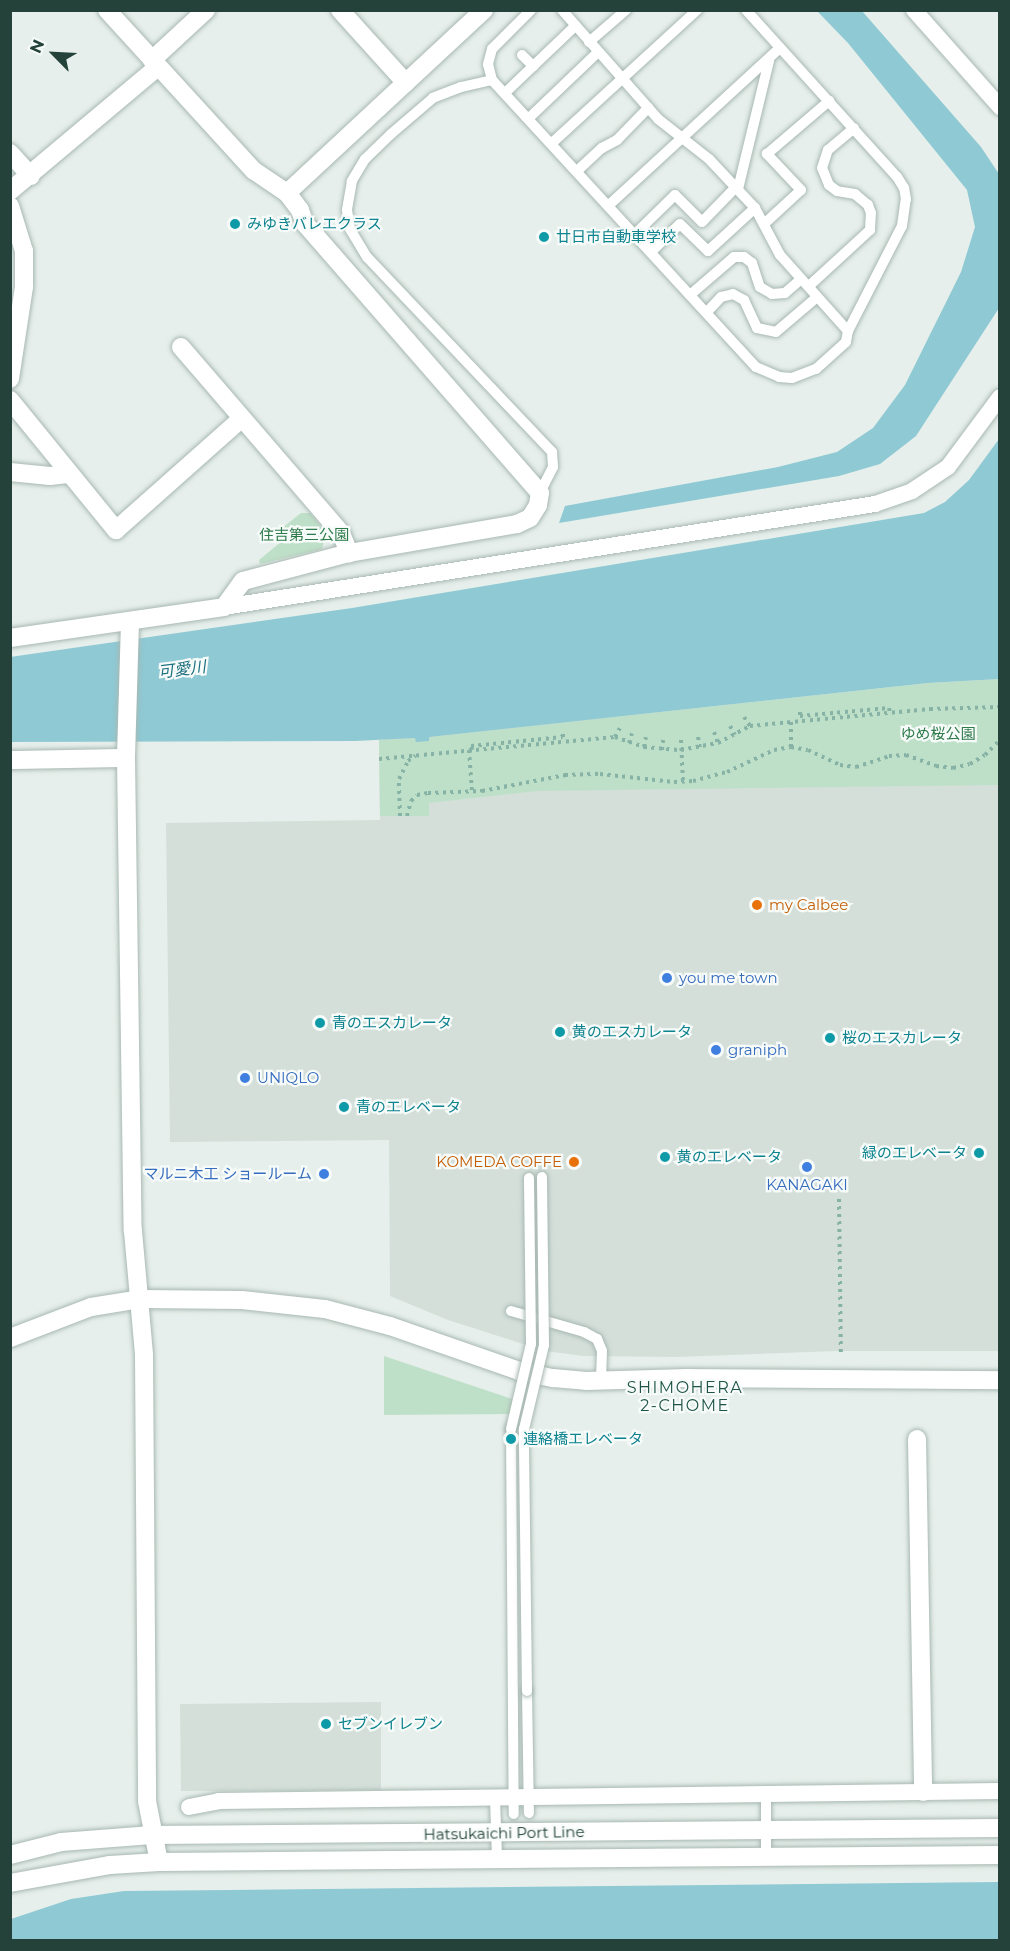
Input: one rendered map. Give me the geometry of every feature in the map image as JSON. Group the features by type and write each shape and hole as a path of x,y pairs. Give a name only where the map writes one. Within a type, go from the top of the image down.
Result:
{"street":[{"path":"107,10 254,171 287,194 300,210 305,224 540,493 538,505 530,518 517,524 349,553 243,581 224,607"},
{"path":"10,191 31,176 155,64 206,10"},
{"path":"340,10 406,83"},
{"path":"287,194 484,10"},
{"path":"914,10 999,107"},
{"path":"10,153 31,176"},
{"path":"10,206 24,251 20,329 10,379"},
{"path":"181,347 341,532 349,553"},
{"path":"10,638 129,628 224,607 875,504 912,491 948,467 999,397"},
{"path":"10,400 68,474 116,530 242,419"},
{"path":"10,472 50,476 68,474"},
{"path":"129,628 126,752 133,1231 141,1299 145,1379 147,1801 159,1862"},
{"path":"10,760 126,752"},
{"path":"10,1338 91,1307 141,1299 242,1300 325,1310 390,1326 519,1371 553,1378 601,1381 687,1378 999,1380"},
{"path":"917,1439 923,1792"},
{"path":"189,1806 219,1801 495,1798 521,1806 766,1794 999,1791"},
{"name":"Hatsukaichi Port Line","path":"10,1855 61,1842 152,1835 999,1828"},
{"name":"Hatsukaichi Port Line","path":"10,1882 110,1864 159,1862 999,1855"},
{"path":"10,1895 63,1874"}],"lane":[{"path":"531,10 492,49 488,64 492,81 506,92 756,367 779,377 799,376 816,369 846,342 848,331 902,226 906,199 904,188 897,177 746,10"},
{"path":"562,10 648,108 709,159 755,208 780,255 848,331"},
{"path":"589,42 626,10"},
{"path":"552,143 697,10"},
{"path":"506,92 574,26"},
{"path":"609,205 780,48"},
{"path":"529,118 598,52"},
{"path":"522,55 533,66"},
{"path":"635,234 675,195 702,222 736,188 769,60"},
{"path":"492,81 461,87 433,98 391,134 364,159 352,181 347,210 350,229 367,256 552,452 553,467 540,493"},
{"path":"764,224 801,190 767,153 829,101"},
{"path":"577,171 602,148 617,140 648,108"},
{"path":"690,295 734,256 744,257 752,263 760,287 772,294 784,293 805,283 870,230 871,213 868,205 855,194 837,191 829,186 822,168 828,150 854,128"},
{"path":"651,252 680,224 708,251 755,208"},
{"path":"707,312 721,297 733,294 748,304 753,323 758,328 776,332 817,297"},
{"path":"521,1806 527,1691 524,1429 543,1345 542,1177"},
{"path":"521,1806 514,1691 511,1429 531,1344 529,1178"},
{"path":"511,1311 584,1332 597,1339 602,1351 601,1381"},
{"path":"766,1794 766,1857"},
{"path":"495,1798 497,1859"}],"path":[{"path":"379,759 615,737 644,747 681,750 718,743 750,726 890,713 999,707"},
{"path":"800,712 800,716 889,708 890,713"},
{"path":"744,717 750,726"},
{"path":"791,722 791,747"},
{"path":"730,726 735,735"},
{"path":"615,737 620,728"},
{"path":"714,732 718,743"},
{"path":"472,792 471,746 563,737 563,733"},
{"path":"629,743 632,733"},
{"path":"644,747 646,737"},
{"path":"698,738 700,748"},
{"path":"662,750 663,740"},
{"path":"681,740 683,782"},
{"path":"407,816 411,801 417,795 472,792 565,775 600,774 683,782 710,778 774,750 791,747 808,750 840,765 856,767 889,756 906,755 936,766 953,768 977,759 999,740"},
{"path":"413,747 414,755"},
{"path":"396,749 396,757"},
{"path":"400,816 399,778 414,755"},
{"path":"839,1199 841,1355"}],"shaded area":[{"path":"999,679 999,1351 836,1351 676,1357 584,1356 545,1351 448,1320 390,1296 389,1140 170,1142 166,823 380,820 379,740"},
{"path":"381,1702 381,1790 181,1791 180,1704"}],"green space":[{"name":"住吉第三公園","path":"301,513 310,513 326,533 322,549 260,564 259,560 282,541 282,528"},
{"name":"ゆめ桜公園","path":"999,679 999,785 537,791 429,803 429,816 380,816 379,740 415,738 429,741 429,737 928,683"},
{"path":"384,1356 512,1399 512,1414 384,1415"}],"water":[{"path":"817,11 862,11 981,147 999,174 999,308 916,436 880,464 839,476 559,523 565,506 778,467 837,452 873,428 905,385 961,272 975,227 967,190 848,43"},
{"name":"可愛川","path":"999,439 999,679 928,683 429,737 429,741 416,742 415,738 355,741 11,742 10,657 352,608 924,513 945,502 969,480"},
{"path":"999,1882 999,1940 11,1940 11,1919 71,1899 124,1891"}],"place":[{"name":"みゆきバレエクラス","path":"235,224"},
{"name":"廿日市自動車学校","path":"544,237"},
{"name":"my Calbee","path":"757,905"},
{"name":"you me town","path":"667,978"},
{"name":"青のエスカレータ","path":"320,1023"},
{"name":"黄のエスカレータ","path":"560,1032"},
{"name":"桜のエスカレータ","path":"830,1038"},
{"name":"graniph","path":"716,1050"},
{"name":"UNIQLO","path":"245,1078"},
{"name":"青のエレベータ","path":"344,1107"},
{"name":"緑のエレベータ","path":"979,1153"},
{"name":"黄のエレベータ","path":"665,1157"},
{"name":"KOMEDA COFFE","path":"574,1162"},
{"name":"KANAGAKI","path":"807,1167"},
{"name":"マルニ木工 ショールーム","path":"324,1174"},
{"name":"連絡橋エレベータ","path":"511,1439"},
{"name":"セブンイレブン","path":"326,1724"}],"district":[{"name":"SHIMOHERA 2-CHOME","path":"685,1397"}]}
